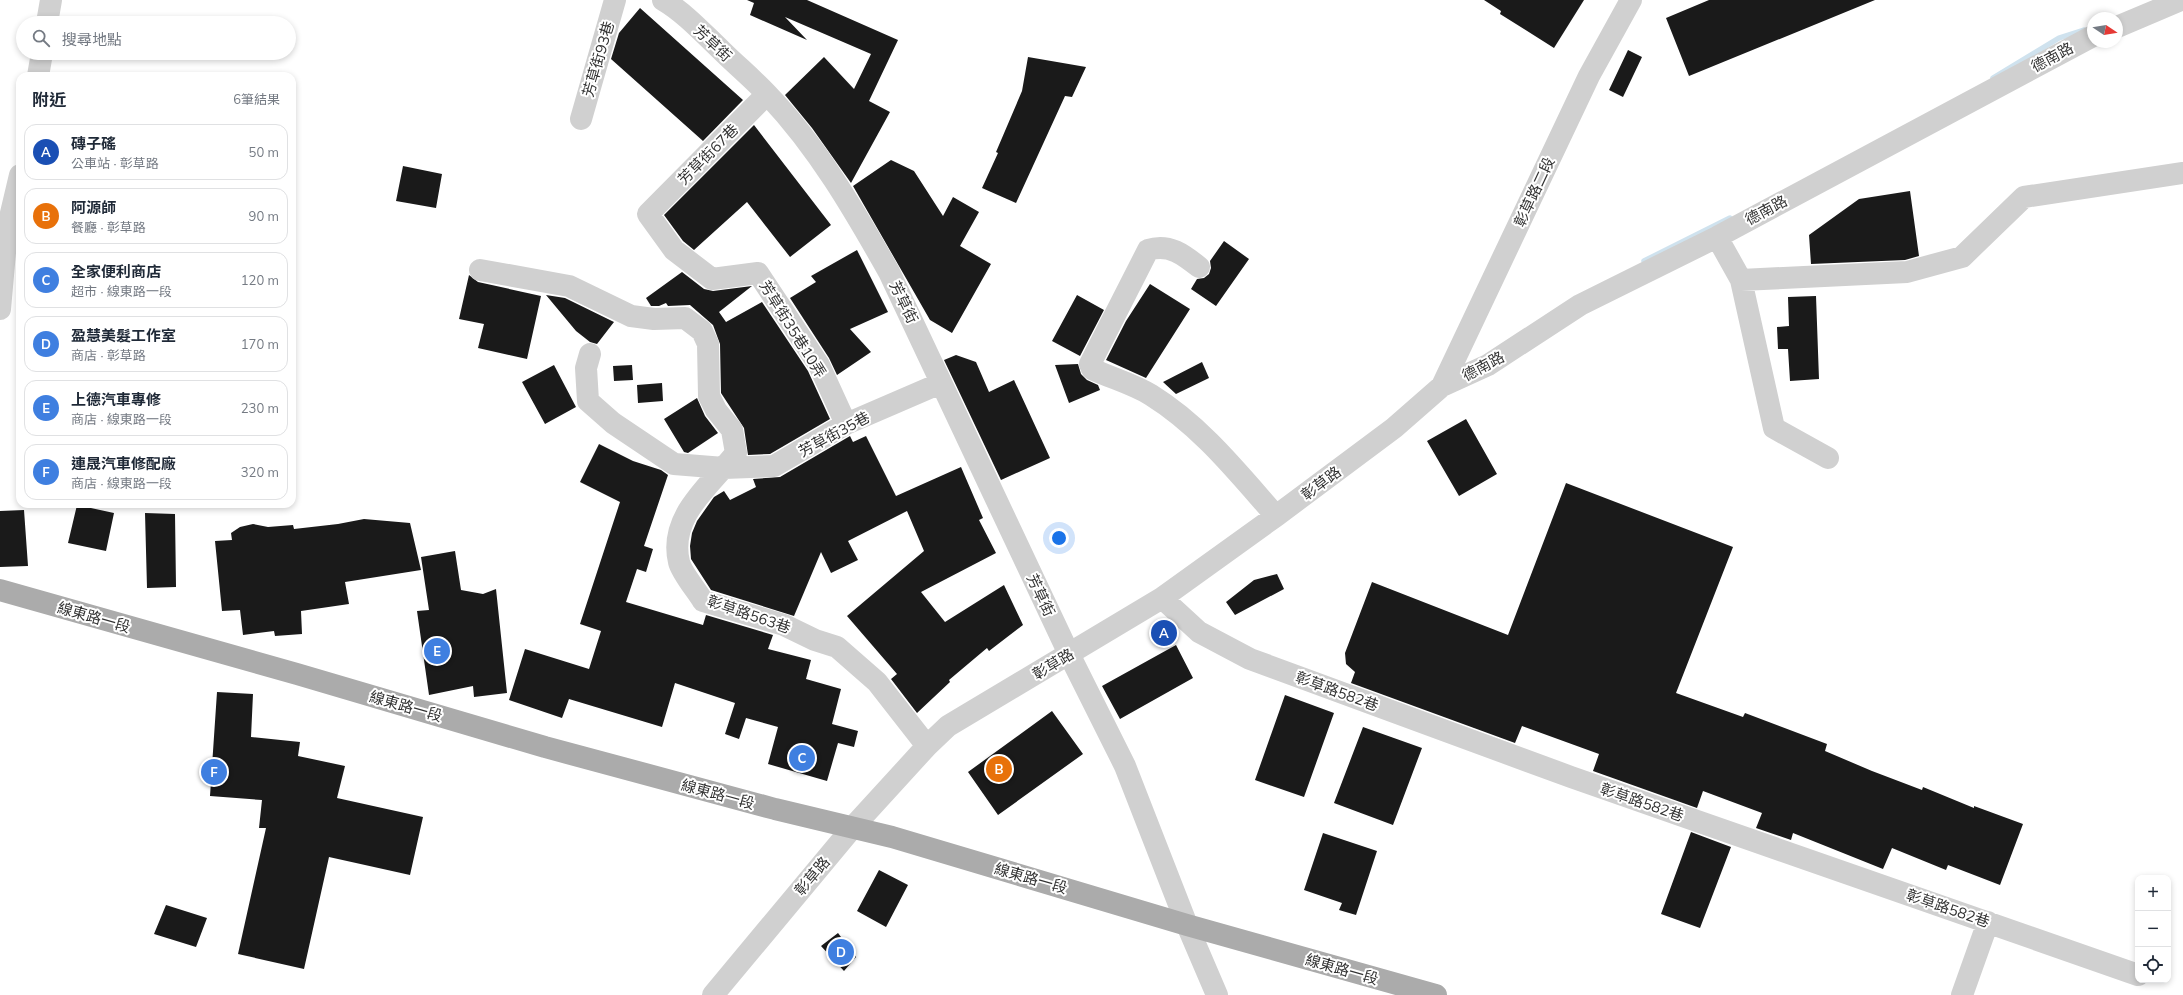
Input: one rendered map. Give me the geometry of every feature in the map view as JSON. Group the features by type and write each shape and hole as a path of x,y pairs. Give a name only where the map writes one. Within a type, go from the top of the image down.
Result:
{"main road":[{"name":"線東路一段","path":"0,590 289,671 553,749 768,807 853,827 915,844 1187,925 1436,995"}],"street":[{"path":"48,16 51,0"},
{"name":"芳草街93巷","path":"581,119 615,0"},
{"name":"芳草街","path":"663,0 689,20 767,94 821,161 863,225 889,272 1069,654 1125,766 1187,925 1217,995"},
{"name":"彰草路二段","path":"1442,386 1589,76 1631,0"},
{"path":"2123,24 2181,0"},
{"name":"德南路","path":"1442,386 1488,365 1580,305 1717,236 2087,39"},
{"path":"39,72 41,60"},
{"name":"芳草街67巷","path":"648,214 767,94"},
{"path":"1741,280 1907,272 1962,257 2024,197 2183,173"},
{"path":"0,309 7,230 16,192"},
{"name":"芳草街35巷10弄","path":"648,214 674,250 712,279 758,273 819,365 846,424"},
{"path":"1717,236 1741,280 1774,428 1828,458"},
{"path":"1200,268 1182,254 1168,248 1156,247 1148,250 1090,364 1092,369 1150,394 1181,416 1224,456 1276,516"},
{"name":"彰草路563巷","path":"480,270 569,286 631,316 654,319 685,318 702,331 708,344 709,396 716,410 732,430 736,453 689,507 678,531 679,563 703,601 784,625 815,640 837,647 877,682 927,746"},
{"name":"芳草街35巷","path":"590,354 586,368 588,401 613,423 674,464 724,468 774,466 846,424 941,383"},
{"name":"彰草路","path":"713,995 853,827 927,746 948,726 1162,598 1276,516 1394,428 1442,386"},
{"name":"彰草路582巷","path":"1162,598 1199,632 1250,659 1571,777 2135,974"},
{"path":"1962,995 1988,922"}],"building":[{"path":"747,0 807,0 898,40 869,101 890,112 851,183 812,128 785,95 824,57 854,89 871,54 785,17 807,40 750,15 754,3"},
{"path":"1484,0 1584,0 1554,48 1500,14 1501,11"},
{"path":"1709,0 1875,0 1689,76 1666,18"},
{"path":"640,8 743,100 703,141 611,59 619,33"},
{"path":"1628,50 1642,57 1623,97 1609,90"},
{"path":"1028,57 1086,67 1072,97 1065,96 1016,203 982,188 998,153 996,152 1022,91"},
{"path":"754,125 831,225 790,257 747,202 694,250 683,241 664,215"},
{"path":"891,160 914,171 943,216 953,197 979,212 960,246 991,264 952,333 930,320 853,186"},
{"path":"403,166 442,174 436,208 396,201"},
{"path":"1910,191 1919,256 1905,260 1811,264 1809,235 1859,199"},
{"path":"1224,241 1249,259 1216,306 1191,289 1197,279 1204,278 1209,274 1211,268 1210,261"},
{"path":"857,250 888,312 850,329 871,352 837,375 829,358 790,298 816,282 811,276"},
{"path":"682,272 704,289 713,291 752,286 719,312 726,322 762,302 808,371 830,419 770,454 748,455 744,428 721,393 720,344 713,325 690,305 668,306 666,303 659,306 651,306 646,298"},
{"path":"469,275 478,282 541,296 527,359 478,348 484,324 459,319"},
{"path":"1150,284 1190,309 1146,378 1106,360 1126,321"},
{"path":"546,295 565,298 614,322 597,344 590,342 576,331"},
{"path":"1077,295 1104,310 1080,356 1052,341"},
{"path":"1816,296 1819,379 1790,381 1788,349 1778,349 1777,327 1789,326 1788,297"},
{"path":"956,355 976,362 989,392 1014,380 1050,458 1001,480 944,360"},
{"path":"1202,362 1209,378 1176,394 1163,382"},
{"path":"1078,364 1081,374 1087,380 1098,385 1100,390 1069,403 1055,365"},
{"path":"554,365 576,407 545,424 522,382"},
{"path":"632,365 633,380 614,381 613,366"},
{"path":"662,383 663,401 638,403 637,385"},
{"path":"697,398 705,416 718,433 688,453 684,452 664,419"},
{"path":"1466,419 1497,474 1459,496 1427,441"},
{"path":"850,436 853,442 866,436 896,496 961,467 983,518 979,520 996,553 921,592 945,622 1004,585 1023,625 989,651 987,648 949,680 950,682 917,713 891,679 897,674 847,616 924,551 907,511 848,541 858,560 831,573 821,552 794,616 711,590 691,559 690,546 692,533 697,521 714,497 724,491 730,500 756,487 753,479 780,477"},
{"path":"599,444 633,461 661,470 668,475 644,546 653,549 646,572 637,569 626,602 703,625 706,615 773,635 768,649 811,660 806,679 841,689 832,724 858,731 854,747 838,743 827,781 768,764 778,727 746,718 739,739 725,734 735,703 675,683 662,727 569,699 562,718 509,700 525,649 589,669 601,631 580,624 620,502 580,482"},
{"path":"1566,483 1733,547 1676,693 1743,717 1745,713 1827,744 1825,751 1872,771 1922,790 1923,787 1974,808 1974,806 2023,824 2000,885 1948,865 1946,870 1892,848 1883,869 1793,833 1791,840 1756,828 1762,813 1703,791 1697,808 1593,771 1599,754 1522,726 1515,743 1351,683 1355,672 1346,664 1345,653 1372,582 1508,635"},
{"path":"76,508 91,508 114,513 106,551 68,543"},
{"path":"24,510 28,566 0,567 0,511"},
{"path":"145,513 175,514 176,587 147,588"},
{"path":"364,519 410,523 421,570 345,582 349,604 301,611 302,634 275,636 274,631 243,635 240,610 222,611 215,541 232,540 231,533 240,527 253,524 268,527 293,525 294,529 338,524"},
{"path":"455,551 461,590 483,594 496,589 507,693 474,697 473,686 429,695 417,611 429,610 421,557"},
{"path":"1277,574 1284,589 1235,615 1226,602 1254,580"},
{"path":"1176,645 1193,678 1120,719 1102,686"},
{"path":"217,692 253,694 251,737 300,742 298,756 345,766 337,798 423,817 410,875 329,857 304,969 238,954 266,828 259,828 262,800 210,796"},
{"path":"1285,695 1334,713 1304,797 1255,780"},
{"path":"1052,711 1083,754 998,815 968,772"},
{"path":"1363,727 1422,748 1393,825 1334,803"},
{"path":"1691,832 1731,847 1700,928 1661,914"},
{"path":"1323,833 1377,851 1356,915 1339,910 1342,903 1304,890"},
{"path":"879,870 908,885 886,927 857,911"},
{"path":"166,905 207,918 196,947 154,934"},
{"path":"838,933 856,957 844,971 821,946"}],"waterway":[{"path":"1993,78 2059,38 2084,30"},
{"path":"1644,261 1730,218"}],"place":[{"name":"磚子磘","path":"1164,633"},
{"name":"上德汽車專修","path":"437,651"},
{"name":"全家便利商店","path":"802,758"},
{"name":"阿源師","path":"999,769"},
{"name":"連晟汽車修配廠","path":"214,772"},
{"name":"盈慧美髮工作室","path":"841,952"}]}
